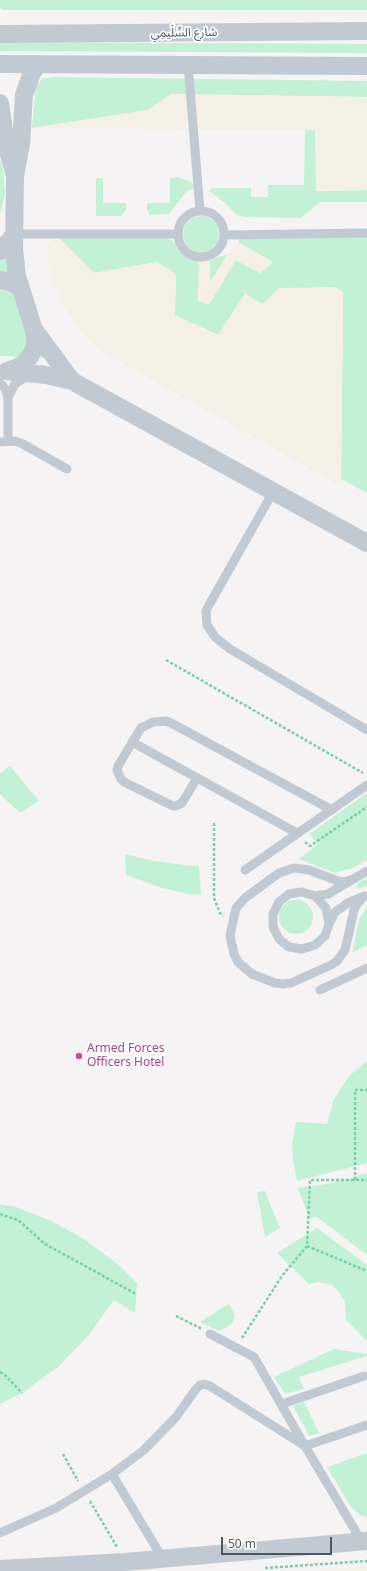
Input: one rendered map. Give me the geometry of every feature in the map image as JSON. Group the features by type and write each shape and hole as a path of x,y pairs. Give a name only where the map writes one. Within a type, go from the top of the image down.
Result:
{"street":[{"name":"شارع السِّلَيمِي","path":"0,34 367,31"},
{"path":"0,64 367,66"},
{"path":"9,134 30,78 38,64"},
{"path":"0,103 9,134 20,155 15,176 15,264 19,287 35,336 35,346 31,356 25,363 2,375"},
{"path":"0,251 15,234"},
{"path":"0,280 11,282 19,287"},
{"path":"33,327 72,381"},
{"path":"2,375 33,374 72,381 367,543"},
{"path":"0,1569 125,1562 364,1542"}],"lane":[{"path":"188,64 200,211"},
{"path":"200,211 213,214 218,218 222,223 225,236 223,243 214,254 208,257 200,258 193,257 182,248 178,242 178,234 180,223 184,218 194,212 200,211"},
{"path":"225,236 367,233"},
{"path":"15,234 178,234"},
{"path":"33,374 20,380 8,396 4,442 15,441 27,445 67,469"},
{"path":"2,375 5,390 8,396"},
{"path":"274,492 209,605 206,611 207,625 215,637 230,650 367,730"},
{"path":"197,778 182,802 176,806 170,805 124,782 119,775 118,766 141,728 146,724 153,722 166,721 332,810"},
{"path":"132,742 297,833"},
{"path":"245,870 367,785"},
{"path":"354,879 344,882 301,869 286,870 240,902 236,908 230,936 238,962 252,974 275,983 291,983 331,965 341,956 348,944 354,910 357,904 366,895"},
{"path":"366,895 348,903 335,912 325,936 315,946 302,949 289,947 279,939 273,927 273,914 279,902 289,894 302,892 315,896 328,894 367,871"},
{"path":"315,896 326,908 329,924"},
{"path":"320,990 367,968"},
{"path":"210,1334 254,1357 305,1446 364,1542"},
{"path":"282,1404 364,1376"},
{"path":"0,1533 56,1508 112,1474 144,1450 176,1417 198,1386 204,1384 210,1386 305,1446"},
{"path":"305,1446 367,1424"},
{"path":"112,1474 163,1559"}],"path":[{"path":"166,660 367,776"},
{"path":"214,823 214,898 220,913 231,926"},
{"path":"355,1180 355,1090 367,1090"},
{"path":"236,1348 282,1276 308,1246 310,1180 367,1180"},
{"path":"0,1214 18,1220 45,1244 136,1294"},
{"path":"308,1246 367,1271"},
{"path":"176,1316 210,1334"},
{"path":"0,1372 22,1392"},
{"path":"63,1454 125,1562"},
{"path":"264,1568 367,1561"}],"green space":[{"path":"0,0 367,0 367,10 3,10 0,8"},
{"path":"0,42 367,44 367,53 0,51"},
{"path":"53,77 367,81 367,97 171,94 148,110 32,128 36,86 42,79"},
{"path":"305,130 316,130 316,191 367,190 367,202 320,202 301,218 246,217 237,215 225,203 209,191 212,188 251,188 251,197 268,197 268,185 304,185"},
{"path":"0,159 3,169 5,193 0,214"},
{"path":"177,177 192,182 194,188 186,192 169,214 150,215 147,210 147,203 170,203 170,179"},
{"path":"96,178 103,178 103,203 126,203 126,210 121,216 96,216"},
{"path":"205,216 214,221 218,227 218,241 214,247 205,252 197,252 188,247 184,241 183,230 188,221 194,217"},
{"path":"367,234 367,493 341,479 343,292 263,304 218,335 175,315 176,274 157,262 94,273 58,237 162,235 173,241 178,250 199,260 198,301 236,260 260,273 273,262 239,243 239,238"},
{"path":"8,247 37,322 65,355 64,361 51,358 0,356 0,259"},
{"path":"228,254 209,284 210,260"},
{"path":"10,766 39,801 20,813 0,794 0,773"},
{"path":"367,793 367,860 353,868 335,873 299,859 318,844 309,834"},
{"path":"125,854 154,861 199,866 201,895 187,894 159,887 126,875"},
{"path":"367,878 367,886 358,889 356,886 358,883"},
{"path":"296,900 308,905 313,917 308,929 296,934 284,929 279,917 284,905"},
{"path":"367,907 367,945 352,953 359,920"},
{"path":"367,1061 367,1163 297,1181 293,1161 292,1145 296,1122 327,1124 334,1099 349,1076"},
{"path":"367,1173 367,1255 317,1217 309,1218 298,1188 327,1184"},
{"path":"265,1191 280,1228 265,1237 257,1192"},
{"path":"0,1204 16,1207 51,1221 84,1239 119,1265 137,1283 135,1313 114,1300 88,1336 58,1367 22,1393 0,1404"},
{"path":"317,1228 367,1265 367,1341 346,1320 345,1302 340,1293 333,1286 317,1282 309,1284 277,1253"},
{"path":"229,1304 235,1315 232,1324 219,1331 200,1322"},
{"path":"334,1349 367,1354 367,1356 299,1377 304,1389 285,1394 274,1377"},
{"path":"304,1402 319,1433 309,1436 293,1406"},
{"path":"367,1453 367,1518 360,1515 351,1507 327,1467"}],"sand":[{"path":"171,94 367,97 367,190 316,191 315,130 32,128 148,110"},
{"path":"58,237 95,273 156,262 176,274 175,315 218,335 245,293 262,304 279,288 335,287 343,292 341,479 337,484 101,351 79,330 62,304 51,279 47,258 48,243"},
{"path":"239,243 273,262 260,273 236,260 209,305 198,301 199,260 210,260 210,284 228,254"},
{"path":"367,1567 367,1571 312,1571"}],"place":[{"name":"Armed Forces Officers Hotel","path":"79,1056"}]}
